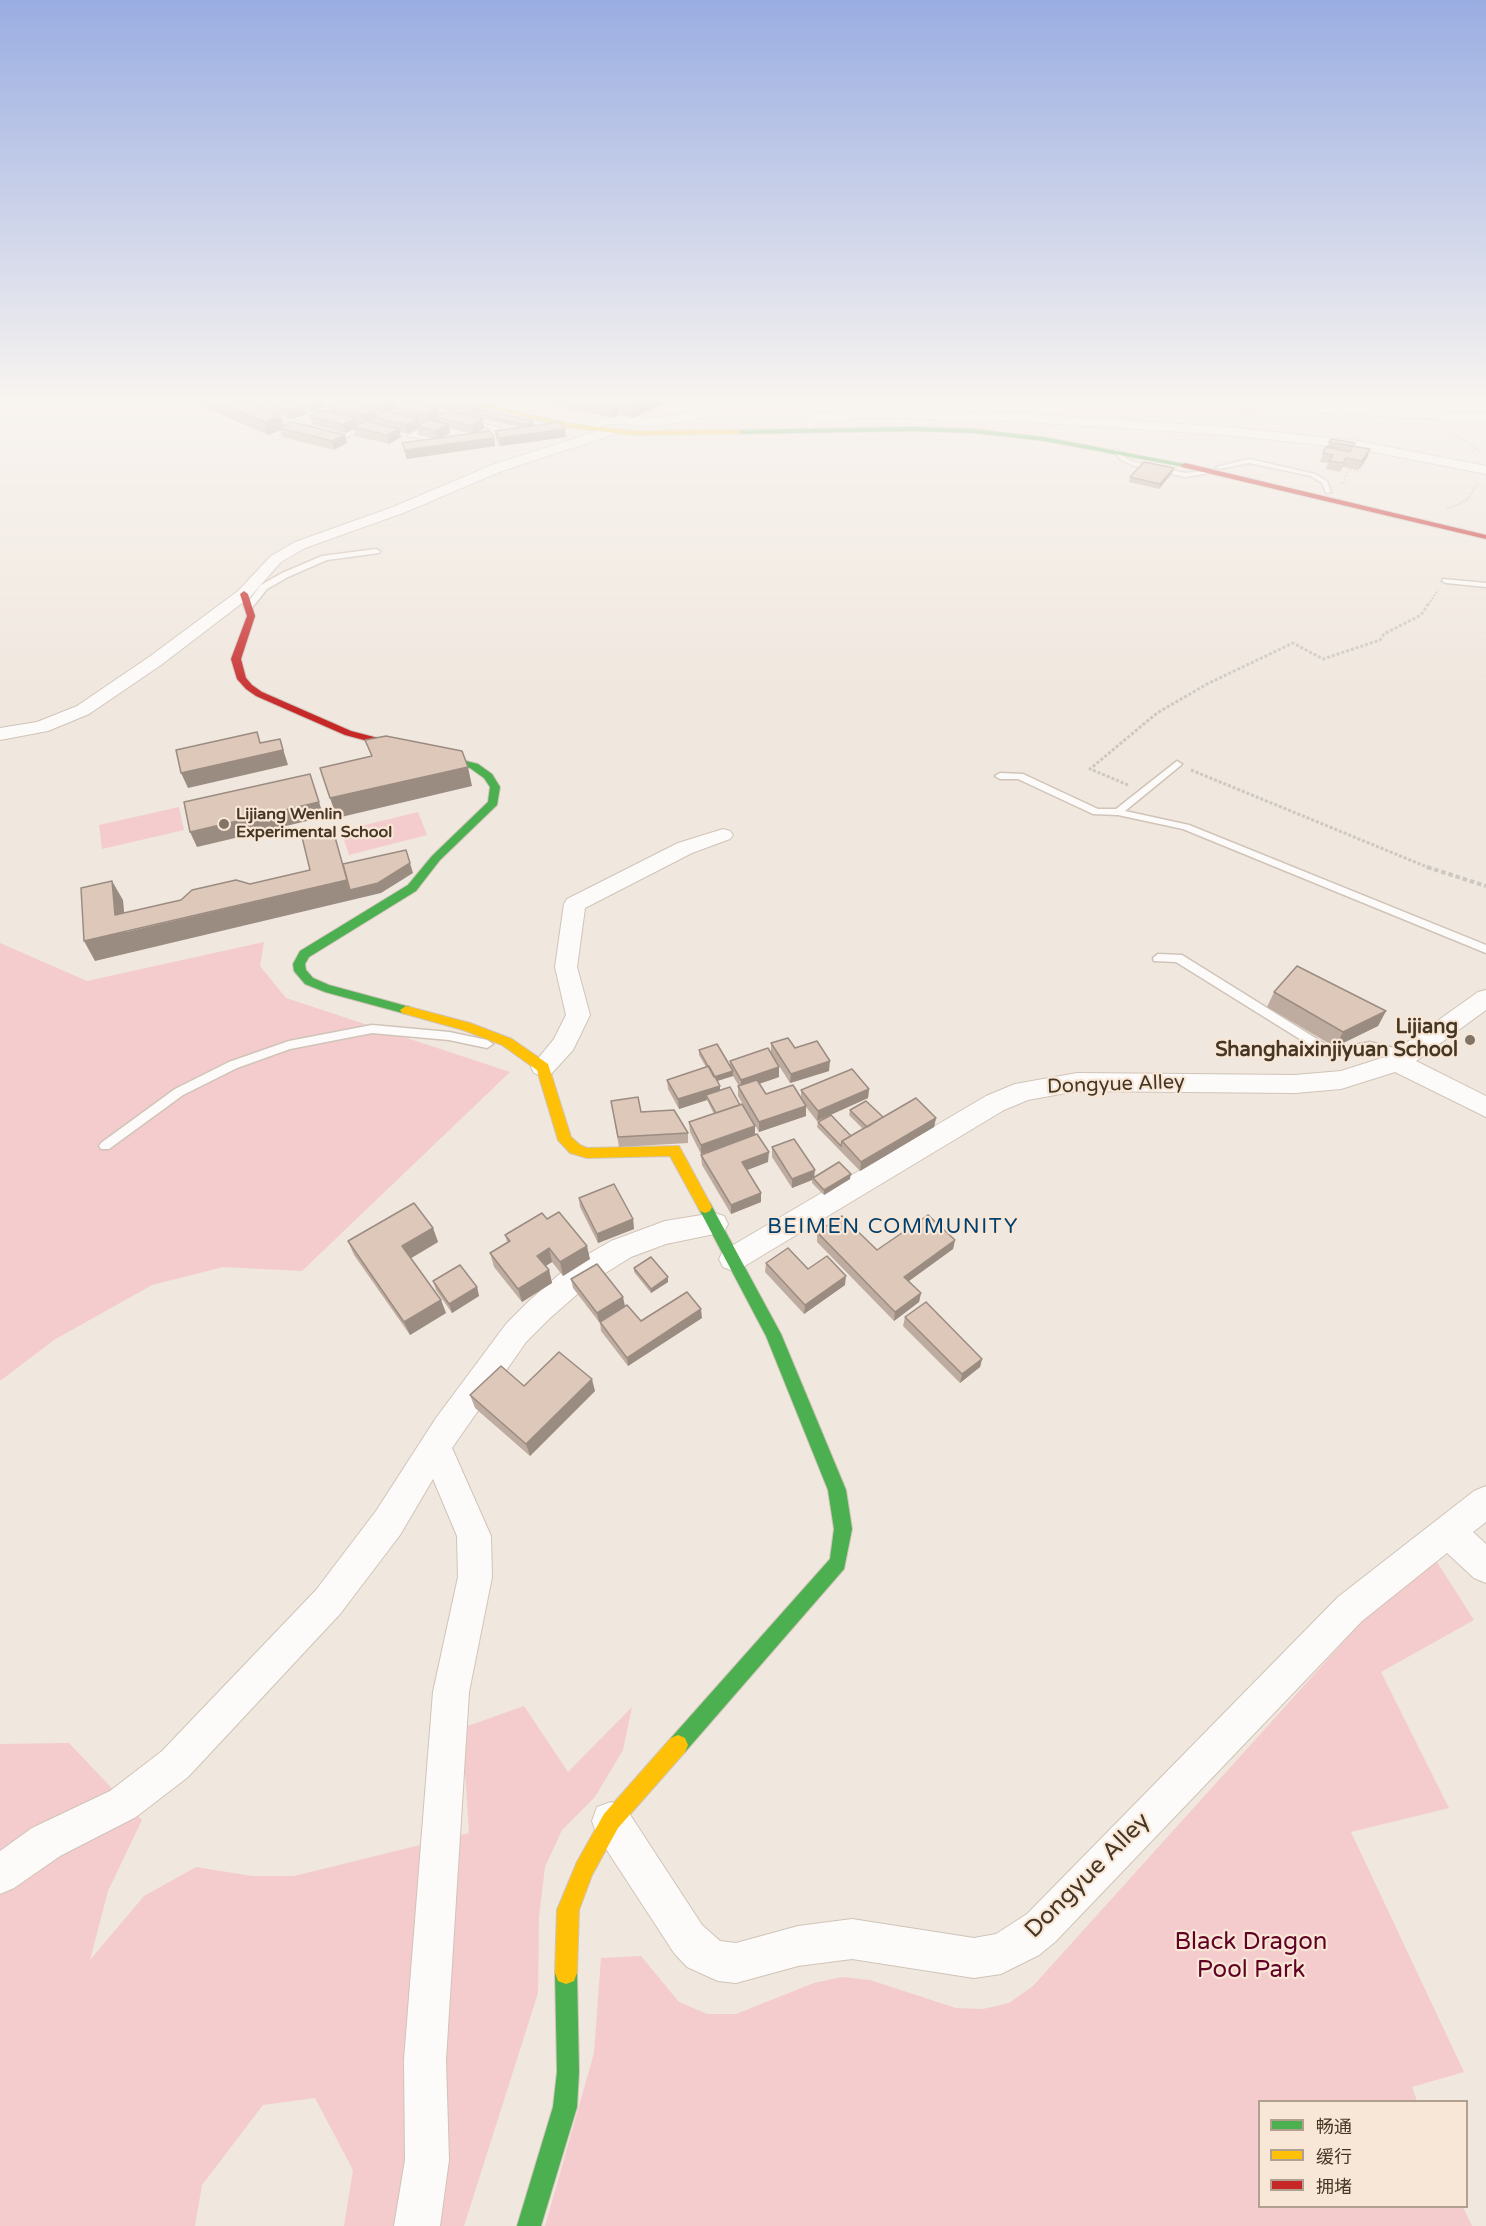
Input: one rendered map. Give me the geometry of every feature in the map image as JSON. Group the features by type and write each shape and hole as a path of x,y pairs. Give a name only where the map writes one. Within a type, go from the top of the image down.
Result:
{"main road":[{"path":"1359,505 1486,537"},
{"path":"1382,505 1486,530"},
{"path":"246,601 251,616 236,659 242,679 249,687 259,694 348,734 474,766 488,776 495,787 494,803 436,858 416,885 304,954 299,964 300,970 309,981 324,988 466,1026 507,1042 535,1060 569,1145 587,1153 674,1150 773,1334 837,1490 842,1509 842,1547 838,1563 611,1821 584,1869 568,1910 565,1940 568,2072 565,2107 529,2226"}],"street":[{"path":"0,734 41,727 83,710 246,601 276,559 300,545 410,505"},
{"path":"535,1060 564,1044 578,1015 566,967 574,904 638,874 685,848 723,835"},
{"name":"Dongyue Alley","path":"733,1259 995,1102 1024,1090 1077,1082 1318,1083 1361,1075 1401,1058 1486,998"},
{"path":"1401,1058 1486,1107"},
{"path":"0,1874 46,1842 123,1804 175,1764 327,1602 388,1523 436,1447 516,1333 581,1273 642,1240 665,1233 714,1224"},
{"path":"417,2226 427,2160 425,2060 451,1692 475,1577 474,1536 436,1447"},
{"name":"Dongyue Alley","path":"611,1821 688,1939 701,1953 718,1961 736,1962 798,1946 852,1939 919,1947 974,1958 1001,1954 1025,1941 1041,1928 1235,1724 1350,1609 1486,1502"},
{"path":"1448,1532 1486,1566"}],"lane":[{"path":"246,601 285,575 325,558 376,551"},
{"path":"1446,581 1486,585"},
{"path":"1118,812 1177,764"},
{"path":"999,776 1020,776 1096,812 1118,812 1186,827 1486,949"},
{"path":"1158,958 1178,958 1331,1053 1370,1046 1401,1058"},
{"path":"105,1146 154,1108 206,1077 261,1054 316,1038 372,1029 411,1032 459,1038 535,1060"}],"path":[{"path":"1451,508 1457,505"},
{"path":"1145,792 1090,769 1158,713 1208,684 1293,643 1323,659 1380,640 1384,634 1421,615 1446,581"},
{"path":"1177,764 1427,867 1486,886"}],"green space":[{"path":"179,807 184,830 102,849 99,825"},
{"path":"418,812 427,835 349,855 341,831"},
{"path":"264,942 260,966 286,998 510,1072 302,1271 223,1267 152,1285 54,1340 0,1381 0,943 87,981"},
{"name":"Black Dragon Pool Park","path":"1435,1559 1474,1620 1381,1672 1449,1808 1351,1832 1464,2072 1412,2087 1417,2100 1258,2100 1258,2208 1463,2208 1472,2226 545,2226 594,2053 601,1958 641,1956 679,2002 707,2014 736,2014 814,1983 842,1977 870,1980 956,2008 983,2009 1009,2003 1033,1986 1374,1608"},
{"path":"524,1706 568,1772 632,1707 623,1750 595,1797 562,1830 545,1867 539,1917 538,1993 464,2226 344,2226 353,2170 315,2098 263,2105 202,2185 195,2226 0,2226 0,1744 69,1743 142,1820 108,1891 90,1960 144,1896 196,1867 252,1876 294,1876 469,1833 462,1728"}],"building":[{"path":"257,732 260,743 280,739 283,750 181,773 176,750"},
{"path":"386,736 462,751 468,767 330,798 320,768 372,756 365,740"},
{"path":"310,774 319,802 190,832 184,802"},
{"path":"333,830 347,880 84,941 81,888 112,881 115,915 181,900 192,890 236,880 250,884 310,870 302,837"},
{"path":"406,850 410,863 378,883 350,890 343,864"},
{"path":"1297,966 1386,1011 1343,1032 1274,992"},
{"path":"788,1038 795,1048 817,1041 830,1061 791,1074 771,1043"},
{"path":"717,1044 733,1071 714,1077 699,1050"},
{"path":"768,1048 779,1067 741,1080 730,1061"},
{"path":"709,1066 720,1086 678,1099 667,1080"},
{"path":"852,1069 869,1089 818,1111 801,1090"},
{"path":"757,1080 766,1094 793,1085 806,1106 759,1122 738,1086"},
{"path":"730,1087 740,1105 716,1113 706,1095"},
{"path":"638,1097 641,1112 674,1110 688,1133 618,1137 611,1101"},
{"path":"916,1098 936,1118 861,1162 842,1141"},
{"path":"866,1101 883,1117 867,1127 850,1110"},
{"path":"742,1104 755,1126 701,1145 689,1122"},
{"path":"831,1115 851,1136 842,1141 841,1146 818,1122"},
{"path":"757,1134 769,1152 742,1162 761,1193 731,1205 701,1155"},
{"path":"794,1139 815,1170 792,1179 772,1147"},
{"path":"839,1162 851,1174 824,1190 813,1178"},
{"path":"614,1184 633,1219 597,1234 579,1198"},
{"path":"414,1203 433,1228 402,1246 441,1300 404,1322 348,1241"},
{"path":"559,1212 587,1246 560,1262 549,1248 537,1256 549,1270 518,1289 490,1253 510,1241 505,1235 542,1213 547,1219"},
{"path":"928,1215 955,1240 904,1277 921,1293 895,1312 817,1232 842,1216 877,1250"},
{"path":"788,1248 808,1269 827,1256 846,1276 805,1305 766,1263"},
{"path":"651,1257 668,1277 651,1289 634,1268"},
{"path":"597,1264 623,1297 597,1313 571,1279"},
{"path":"460,1265 477,1287 449,1304 433,1281"},
{"path":"687,1292 701,1309 627,1358 600,1322 627,1305 641,1321"},
{"path":"926,1302 982,1359 962,1374 905,1317"},
{"path":"559,1352 592,1379 526,1444 470,1395 501,1366 524,1386"}],"traffic: fast":[{"path":"406,1010 325,988 309,981 300,971 299,964 304,954 412,888 436,858 493,803 495,787 488,776 474,766 462,763"},
{"path":"678,1745 838,1563 843,1529 837,1490 773,1334 705,1207"},
{"path":"529,2226 565,2107 568,2072 566,1973"}],"traffic: slow":[{"path":"406,1010 466,1026 507,1042 543,1067 565,1140 575,1149 587,1153 674,1150 705,1207"},
{"path":"566,1973 568,1910 584,1869 611,1821 678,1745"}],"traffic: jam":[{"path":"1352,505 1486,537"},
{"path":"244,594 251,616 236,659 242,679 249,687 259,694 348,733 462,763"}],"place":[{"name":"Lijiang Wenlin Experimental School","path":"224,824"},
{"name":"Lijiang Shanghaixinjiyuan School","path":"1470,1040"}],"district":[{"name":"BEIMEN COMMUNITY","path":"893,1227"}]}
